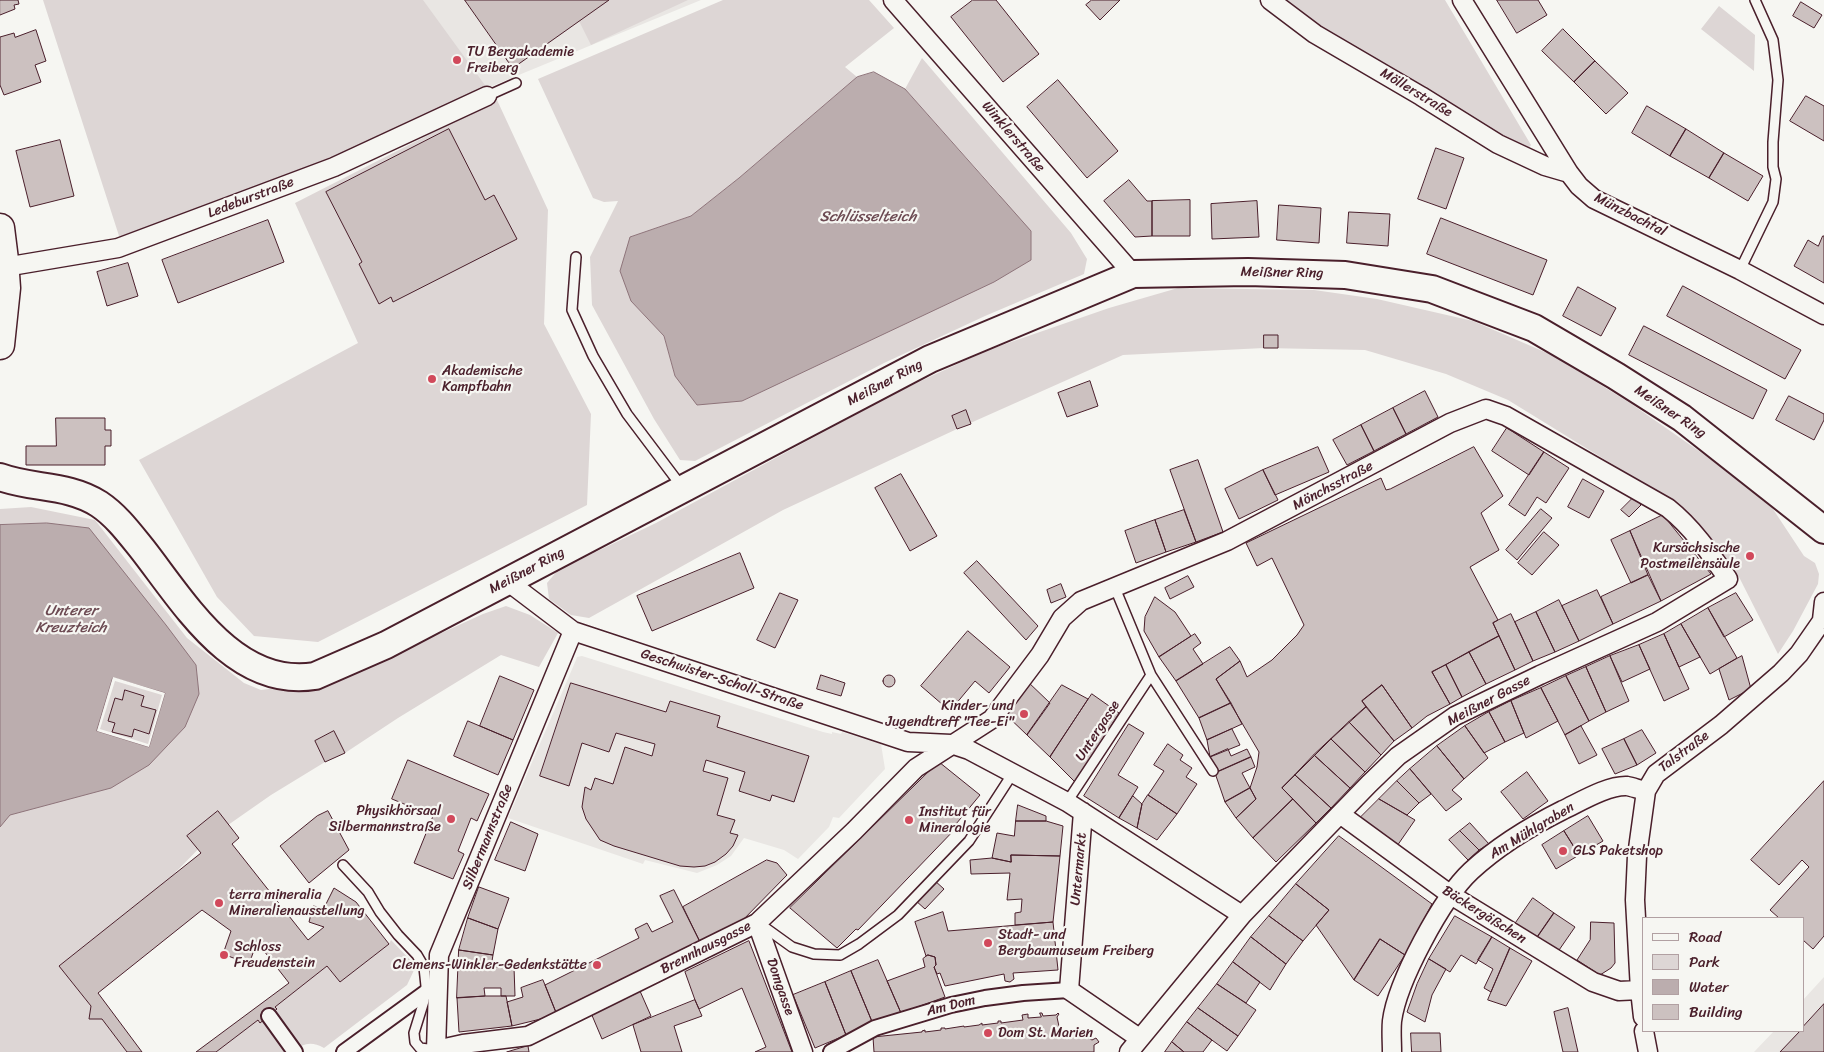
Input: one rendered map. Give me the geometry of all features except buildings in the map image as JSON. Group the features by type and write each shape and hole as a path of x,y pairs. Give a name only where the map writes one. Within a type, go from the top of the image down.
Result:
{"main road":[{"path":"0,228 5,267 4,309 0,345"},
{"name":"Meißner Ring","path":"0,477 61,488 80,494 99,504 116,518 132,536 205,629 224,648 238,658 269,673 304,678 315,676 386,645 930,359 1133,274 1248,272 1345,275 1432,289 1534,328 1616,376 1682,418 1824,530"}],"street":[{"name":"Möllerstraße","path":"1270,0 1315,34 1498,144 1545,166 1569,173"},
{"name":"Münzbachtal","path":"1462,0 1569,173 1579,186 1594,199 1740,270 1824,314"},
{"name":"Winklerstraße","path":"900,2 1133,274"},
{"name":"Ledeburstraße","path":"5,267 118,248 334,167 487,96"},
{"name":"Mönchsstraße","path":"952,744 992,719 1040,655 1062,618 1080,601 1227,541 1450,423 1486,409 1506,416 1668,508 1681,518 1702,542 1728,579"},
{"name":"Meißner Gasse","path":"1242,915 1398,756 1455,716 1540,674 1657,622 1728,579"},
{"name":"Geschwister-Scholl-Straße","path":"507,581 573,631 908,742 952,744"},
{"name":"Talstraße","path":"1642,1008 1635,900 1637,856 1646,791 1656,774 1721,725 1781,673 1799,654 1821,628 1824,602"},
{"name":"Silbermannstraße","path":"433,1051 440,955 573,631"},
{"name":"Untermarkt","path":"952,744 969,750 1067,802 1242,915"},
{"name":"Brennhausgasse","path":"433,1051 463,1044 528,1036 757,923 916,768 952,744"},
{"name":"Am Mühlgraben","path":"1392,1052 1392,1020 1402,988 1421,944 1451,895 1469,872 1488,856 1548,818 1587,798 1610,789 1627,786 1646,791"},
{"name":"Untermarkt","path":"1069,990 1083,812"},
{"name":"Bäckergäßchen","path":"1340,814 1451,895 1593,982 1619,991 1640,990"},
{"path":"1069,990 1134,1045 1242,915"},
{"name":"Domgasse","path":"757,923 803,1052"},
{"name":"Am Dom","path":"836,1050 875,1028 952,1005 1023,993 1069,990"},
{"path":"344,1052 425,993"},
{"path":"269,1016 295,1051"},
{"path":"1644,1032 1648,1052"}],"lane":[{"path":"1740,270 1773,202 1776,179 1773,167 1773,142 1778,80 1773,40 1755,0"},
{"path":"487,96 516,83"},
{"path":"576,257 572,310 593,356 627,414 683,489"},
{"path":"1115,588 1151,674 1213,771"},
{"name":"Untergasse","path":"1067,802 1151,674"},
{"path":"757,923 792,947 814,954 840,954 859,944 898,915 969,841 1013,773"},
{"path":"343,865 368,892 380,912 398,935 417,954 424,967 425,993 422,1011 415,1027 414,1038 420,1048 433,1051"}],"shaded area":[{"name":"TU Bergakademie Freiberg","path":"285,0 701,0 424,114"},
{"path":"582,656 823,732 841,734 842,732 881,744 885,769 839,818 833,817 829,827 798,859 784,850 744,838 731,856 717,865 697,873 645,860 643,864 508,818 577,657"},
{"path":"1824,977 1824,1052 1754,1052 1773,1032 1804,1032 1804,999"}],"green space":[{"path":"43,0 423,0 487,88 424,114 280,182 120,239"},
{"path":"608,0 688,0 591,45 579,21"},
{"path":"723,0 869,0 894,28 845,67 857,77 739,178 691,216 630,237 631,301 664,336 675,376 1000,195 905,89 922,58 1071,233 1087,259 1084,274 985,316 884,363 695,461 680,460 654,419 592,305 590,257 618,201 604,202 593,198 538,79"},
{"path":"1285,0 1445,0 1531,145 1526,152 1307,19"},
{"path":"1719,6 1755,35 1754,71 1701,29"},
{"name":"Akademische Kampfbahn","path":"497,100 548,210 544,324 591,414 587,505 318,642 254,636 217,597 139,460 358,343 295,203"},
{"path":"1178,288 1314,290 1377,299 1473,321 1554,356 1630,403 1765,497 1804,556 1815,563 1819,574 1818,584 1793,631 1778,654 1739,577 1685,509 1508,400 1446,374 1365,350 1264,348 1123,355 957,429 783,510 589,618 571,615 549,599 547,583 558,570 656,523 899,391 988,350 1109,308"},
{"path":"31,507 95,520 187,638 244,683 261,690 325,682 400,652 483,614 506,606 530,615 558,633 539,667 501,655 345,753 325,762 271,795 208,839 173,875 59,966 91,1006 90,1019 102,1019 127,1052 0,1052 0,509"},
{"path":"391,940 416,966 407,985 324,1048 311,1044 304,1045 292,1052 216,1052 258,1020 260,1023 277,1010 275,1007 327,966 340,982 389,944"}],"water":[{"name":"Schlüsselteich","path":"874,72 905,89 1031,231 1031,260 994,282 742,401 697,405 675,376 664,336 631,301 620,271 630,237 691,216 739,178 857,77"},
{"name":"Unterer Kreuzteich","path":"47,523 89,528 196,665 199,694 185,727 149,765 111,788 10,815 0,827 0,525","holes":["113,678 165,693 149,747 97,731"]}],"pier":[{"path":"113,677 165,693 149,747 97,731","holes":["115,681 162,695 148,744 100,729"]}],"place":[{"name":"TU Bergakademie Freiberg","path":"457,60"},
{"name":"Akademische Kampfbahn","path":"432,379"},
{"name":"Kursächsische Postmeilensäule","path":"1750,556"},
{"name":"Kinder- und Jugendtreff \"Tee-Ei\"","path":"1024,714"},
{"name":"Physikhörsaal Silbermannstraße","path":"451,819"},
{"name":"Institut für Mineralogie","path":"909,820"},
{"name":"GLS Paketshop","path":"1563,851"},
{"name":"terra mineralia Mineralienausstellung","path":"219,903"},
{"name":"Stadt- und Bergbaumuseum Freiberg","path":"988,943"},
{"name":"Schloss Freudenstein","path":"224,955"},
{"name":"Clemens-Winkler-Gedenkstätte","path":"597,965"},
{"name":"Dom St. Marien","path":"988,1033"}]}
